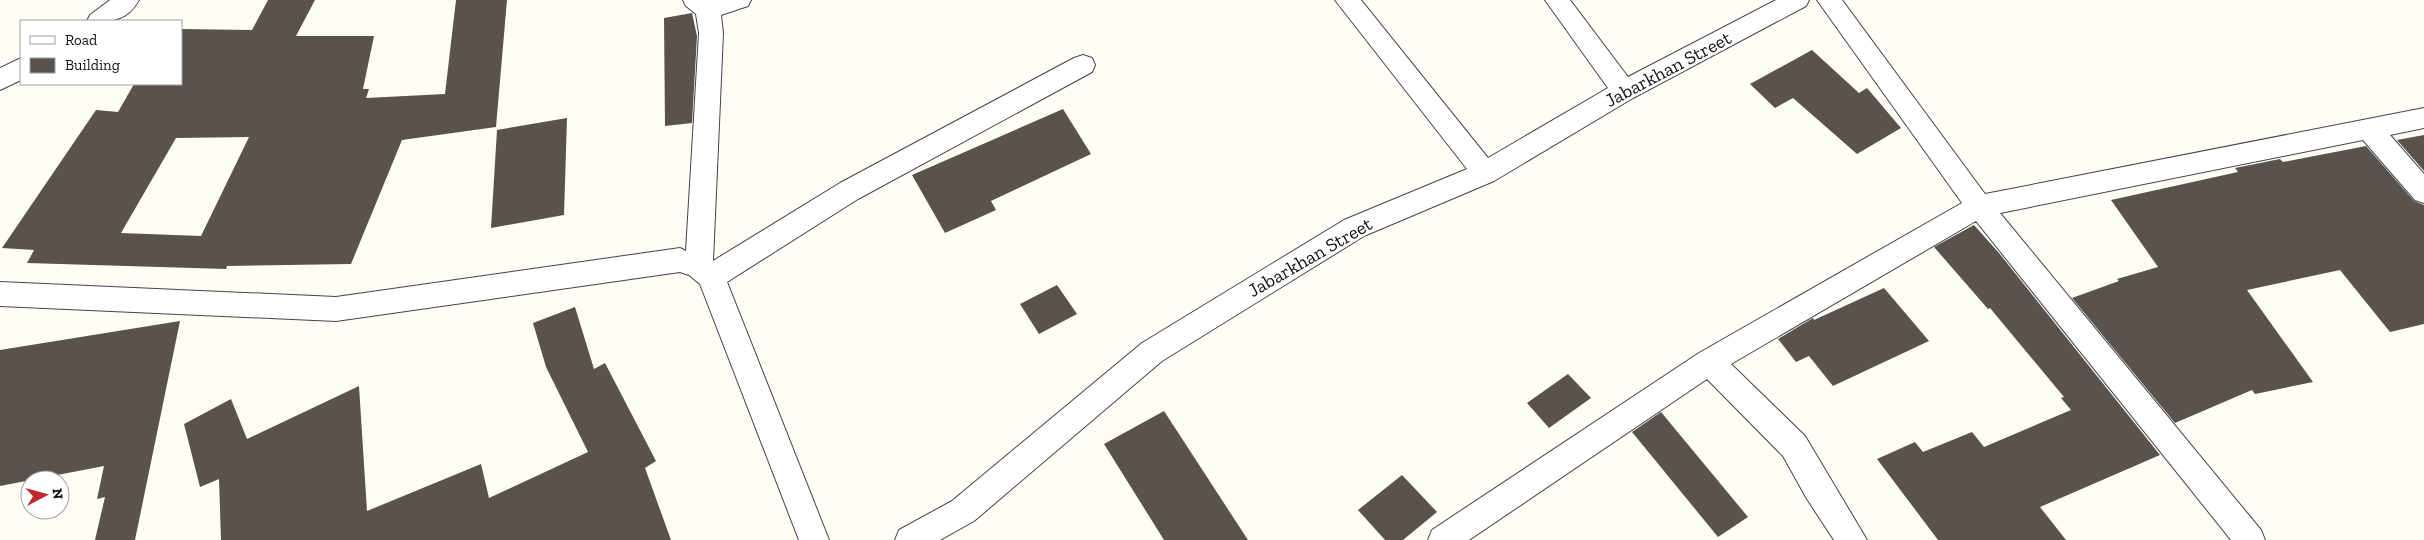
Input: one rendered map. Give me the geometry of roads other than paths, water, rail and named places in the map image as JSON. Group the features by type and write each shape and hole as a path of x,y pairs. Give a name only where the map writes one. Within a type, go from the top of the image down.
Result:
{"street":[{"path":"100,20 127,0"},
{"path":"739,0 702,5 711,33 705,272 814,540"},
{"path":"1347,0 1485,173"},
{"path":"1557,0 1624,91"},
{"name":"Jabarkhan Street","path":"910,540 963,511 1152,352 1354,228 1485,173 1624,91 1797,0"},
{"path":"1829,0 1979,206 2250,540"},
{"path":"705,272 849,191 1083,65"},
{"path":"0,80 20,69"},
{"path":"1443,540 1709,362 1979,206 2424,118"},
{"path":"2368,128 2424,192"},
{"path":"0,294 336,309 680,260 705,272"},
{"path":"1709,362 1794,446 1818,489 1852,540"}]}
